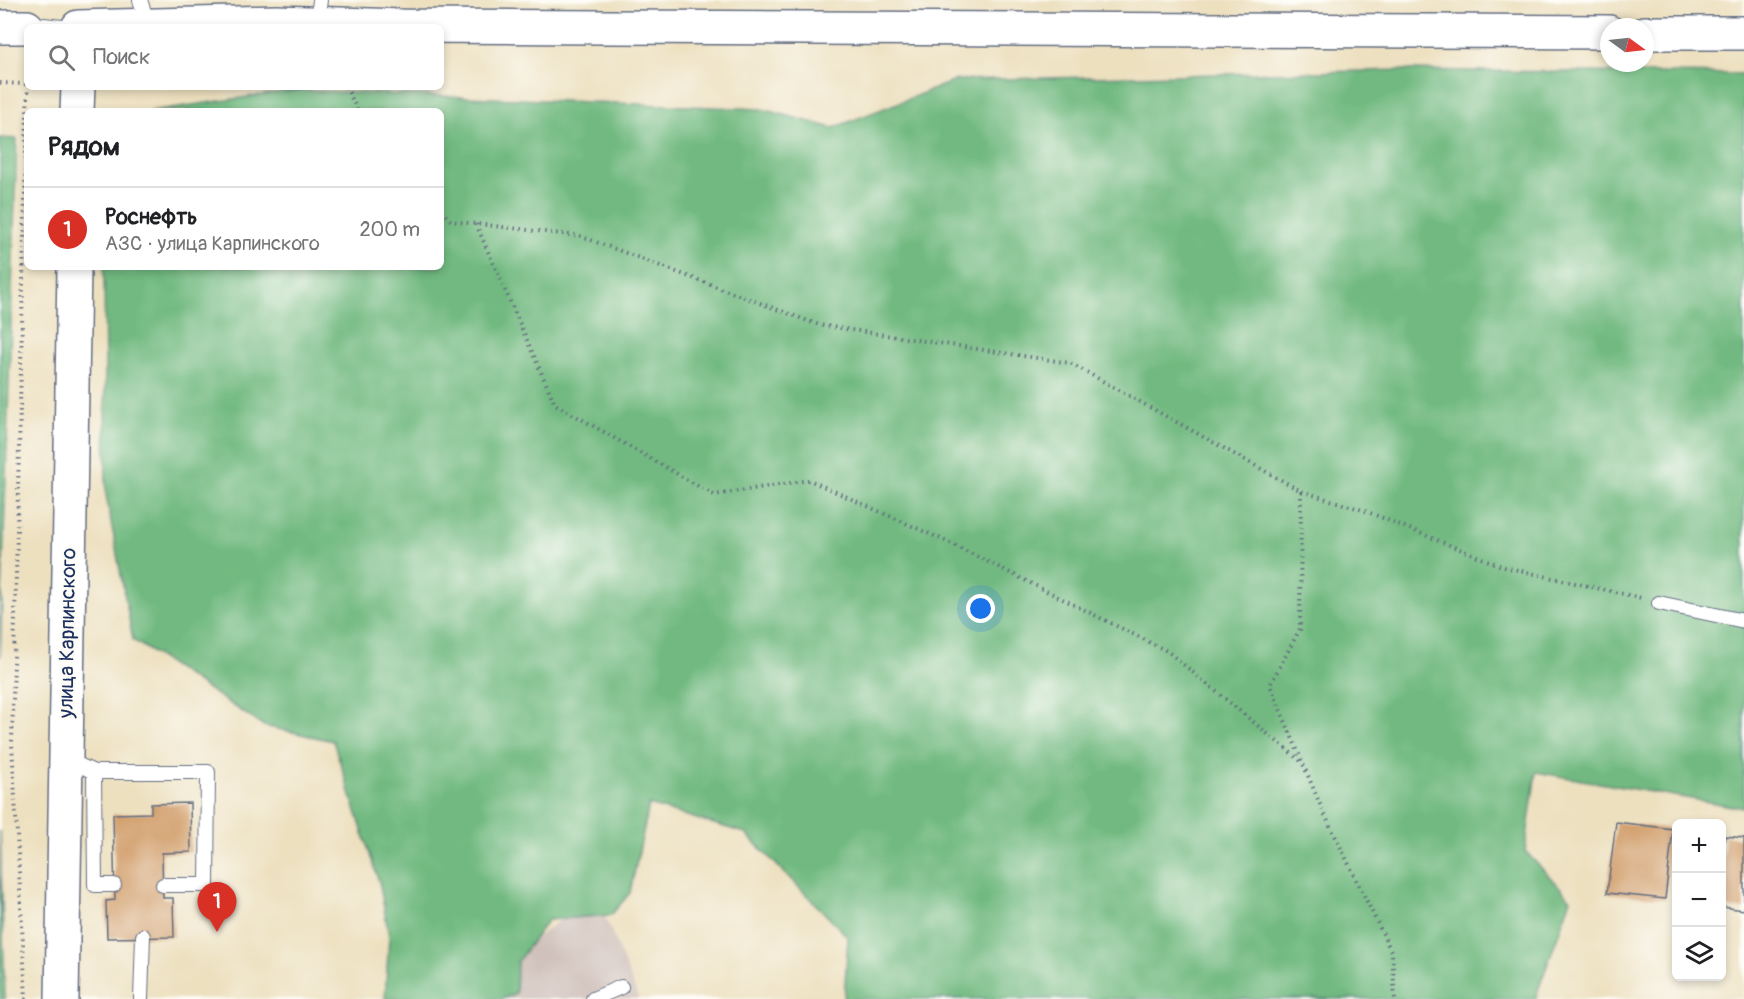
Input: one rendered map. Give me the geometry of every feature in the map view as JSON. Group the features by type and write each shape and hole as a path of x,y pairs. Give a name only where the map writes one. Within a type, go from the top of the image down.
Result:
{"street":[{"path":"91,24 144,12 319,12 1600,32"},
{"path":"0,27 24,27"},
{"path":"1654,33 1744,33"},
{"path":"77,108 78,90"},
{"name":"улица Карпинского","path":"62,999 74,270"}],"lane":[{"path":"0,20 35,24"},
{"path":"1659,603 1744,621"},
{"path":"65,759 94,772 208,772 207,885 163,885"},
{"path":"94,772 95,885 114,885"},
{"path":"141,999 143,936"},
{"path":"593,999 621,987"}],"path":[{"path":"0,83 24,86"},
{"path":"27,90 27,108"},
{"path":"347,90 356,108"},
{"path":"444,214 450,221 580,236 819,325 1070,363 1301,490 1363,510 1504,567 1659,603"},
{"path":"476,224 555,404 714,495 810,480 950,543 1167,651 1302,762"},
{"path":"24,237 12,743 26,999"},
{"path":"1301,490 1300,629 1270,685 1302,762 1392,953 1395,999"}],"shaded area":[{"path":"595,892 639,999 459,999"}],"green space":[{"path":"1405,70 1744,74 1744,808 1536,772 1525,851 1571,899 1535,999 844,999 848,937 745,833 649,805 630,893 611,915 548,920 517,962 516,993 503,999 385,999 389,937 380,885 333,741 264,726 133,640 106,495 104,270 444,270 444,108 172,108 296,90 762,109 833,128 957,80"},
{"path":"0,138 17,139 0,658"},
{"path":"0,831 5,999 0,999"}],"building":[{"path":"190,803 191,852 162,853 163,898 173,898 174,937 107,938 106,901 115,900 113,814 151,813 151,804"},
{"path":"1616,822 1672,829 1665,899 1607,893"},
{"path":"1726,836 1744,838 1744,910 1726,908"}],"place":[{"name":"Роснефть","path":"217,932"}]}
